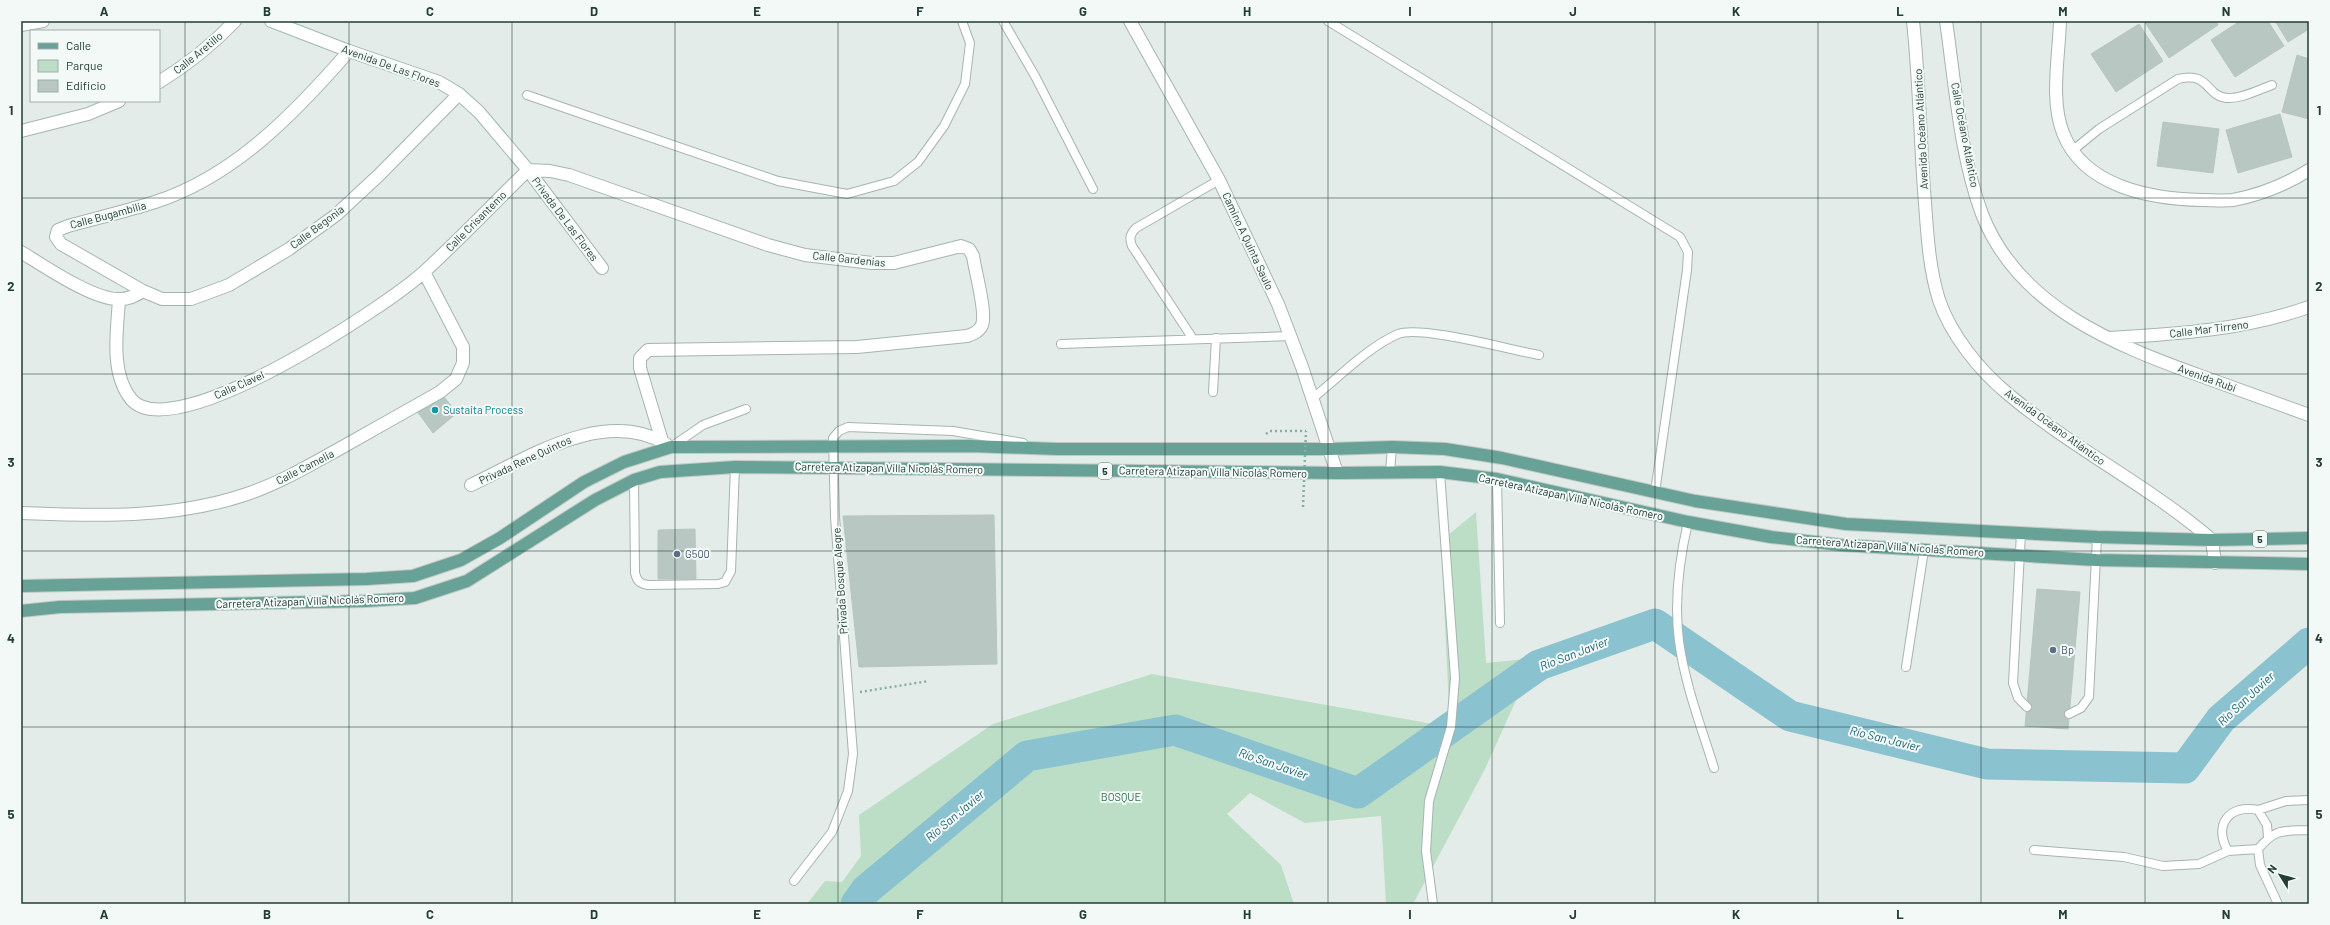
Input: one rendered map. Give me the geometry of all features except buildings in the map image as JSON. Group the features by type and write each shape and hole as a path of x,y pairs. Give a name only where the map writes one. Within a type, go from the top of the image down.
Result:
{"main road":[{"name":"Carretera Atizapan Villa Nicolás Romero","path":"21,586 62,584 366,580 413,576 461,560 500,538 584,482 624,462 666,444 971,446 1057,449 1330,450 1392,447 1445,449 1502,458 1655,492 1776,515 1846,524 2097,537 2212,540"},
{"name":"Carretera Atizapan Villa Nicolás Romero","path":"21,611 60,607 365,601 415,598 467,582 594,500 634,480 660,472 735,467 1337,473 1440,472 1497,479 1688,522 1771,537 1841,545 2020,556 2096,560 2215,563"},
{"name":"5","path":"2212,540 2309,538"},
{"name":"5","path":"2215,563 2309,564"}],"street":[{"path":"21,25 43,21"},
{"name":"Calle Aretillo","path":"160,81 184,67 217,40 235,21"},
{"name":"Avenida De Las Flores","path":"271,21 349,51 439,82 459,94 479,112 528,170"},
{"name":"Camino A Quinta Saulo","path":"1130,21 1219,180 1278,304 1337,473"},
{"name":"Avenida Océano Atlántico","path":"1913,21 1927,232 1931,264 1940,301 1955,331 1979,366 2007,394 2054,429 2183,517 2212,540"},
{"name":"Calle Océano Atlántico","path":"1946,21 1964,141 1982,215 2001,249 2023,278 2050,304 2079,324 2106,338"},
{"path":"2060,21 2057,113 2063,133 2072,151 2082,163 2097,174 2118,185 2142,192 2178,199 2231,200 2258,194 2290,182 2309,170"},
{"name":"Calle Bugambilia","path":"143,291 61,244 56,237 58,230 157,202 222,169 251,150 285,121 349,51"},
{"name":"Calle Begonia","path":"143,291 162,299 191,299 229,285 289,249 336,215 379,175 459,94"},
{"path":"21,131 88,114 117,102"},
{"name":"Privada De Las Flores","path":"528,170 602,268"},
{"name":"Calle Crisantemo","path":"424,272 528,170"},
{"name":"Calle Gardenias","path":"528,170 550,171 569,175 768,245 805,254 872,263 894,263 961,246 969,250 973,256 983,320 982,325 976,332 967,336 841,348 648,350 640,358 640,368 666,444"},
{"path":"21,252 87,290 105,297 119,300 132,298 143,291"},
{"name":"Calle Clavel","path":"119,300 116,341 123,385 132,400 146,408 161,409 197,404 241,386 283,365 335,336 376,309 424,272"},
{"name":"Calle Camelia","path":"21,513 91,516 158,513 192,508 243,495 289,476 440,392 456,379 462,363 463,347 424,272"},
{"name":"Calle Mar Tirreno","path":"2106,338 2197,333 2232,328 2284,316 2309,307"},
{"name":"Avenida Rubí","path":"2106,338 2172,365 2309,414"},
{"name":"Privada Rene Quintos","path":"471,485 571,438 603,431 633,433 666,444"},
{"path":"2212,540 2215,563"}],"lane":[{"path":"528,95 778,181 846,194 894,182 918,162 944,126 965,84 970,43 962,21"},
{"path":"1003,21 1035,76 1093,189"},
{"path":"1328,21 1680,237 1688,252 1687,270 1655,492"},
{"path":"2072,151 2099,130 2178,79 2191,76 2200,80 2217,94 2226,98 2237,97 2272,85"},
{"path":"1192,339 1132,246 1130,240 1131,233 1136,228 1219,180"},
{"path":"1312,398 1379,345 1399,334 1424,332 1539,355"},
{"path":"1061,344 1290,336"},
{"path":"1213,392 1216,338"},
{"path":"666,444 703,425 746,408"},
{"path":"832,446 833,438 839,431 848,427 953,431 1057,449"},
{"name":"Privada Bosque Alegre","path":"794,881 832,832 848,791 853,754 832,446"},
{"path":"1390,472 1392,447"},
{"path":"634,480 635,573 637,579 642,584 648,585 718,584 725,582 731,571 735,467"},
{"path":"1433,904 1426,851 1429,801 1451,728 1455,678 1440,472"},
{"path":"1497,479 1500,623"},
{"path":"1688,522 1679,563 1679,640 1685,676 1714,768"},
{"path":"2021,533 2013,683 2018,698 2027,707"},
{"path":"2069,714 2081,708 2089,697 2097,537"},
{"path":"1906,667 1924,550"},
{"path":"2228,851 2223,841 2222,829 2226,819 2239,809 2258,810 2286,801 2309,800"},
{"path":"2258,810 2268,825 2268,837"},
{"path":"2034,850 2124,857 2163,866 2199,864 2228,851 2258,849 2268,837 2278,832 2309,830"},
{"path":"2258,849 2260,865 2278,904"}],"path":[{"path":"1303,507 1306,431"},
{"path":"848,694 929,681"}],"green space":[{"name":"BOSQUE","path":"1476,512 1486,663 1535,658 1485,769 1413,904 1386,904 1381,816 1305,823 1250,793 1227,814 1281,865 1294,904 807,904 825,881 842,882 861,856 859,815 993,724 1152,674 1450,727 1441,541"}],"waterway":[{"name":"Río San Javier","path":"856,904 866,890 1027,756 1175,730 1358,793 1539,665 1655,624 1790,716 1987,764 2185,768 2221,719 2309,643"}],"place":[{"name":"Sustaita Process","path":"435,410"},
{"name":"G500","path":"677,554"},
{"name":"Bp","path":"2053,650"}]}
